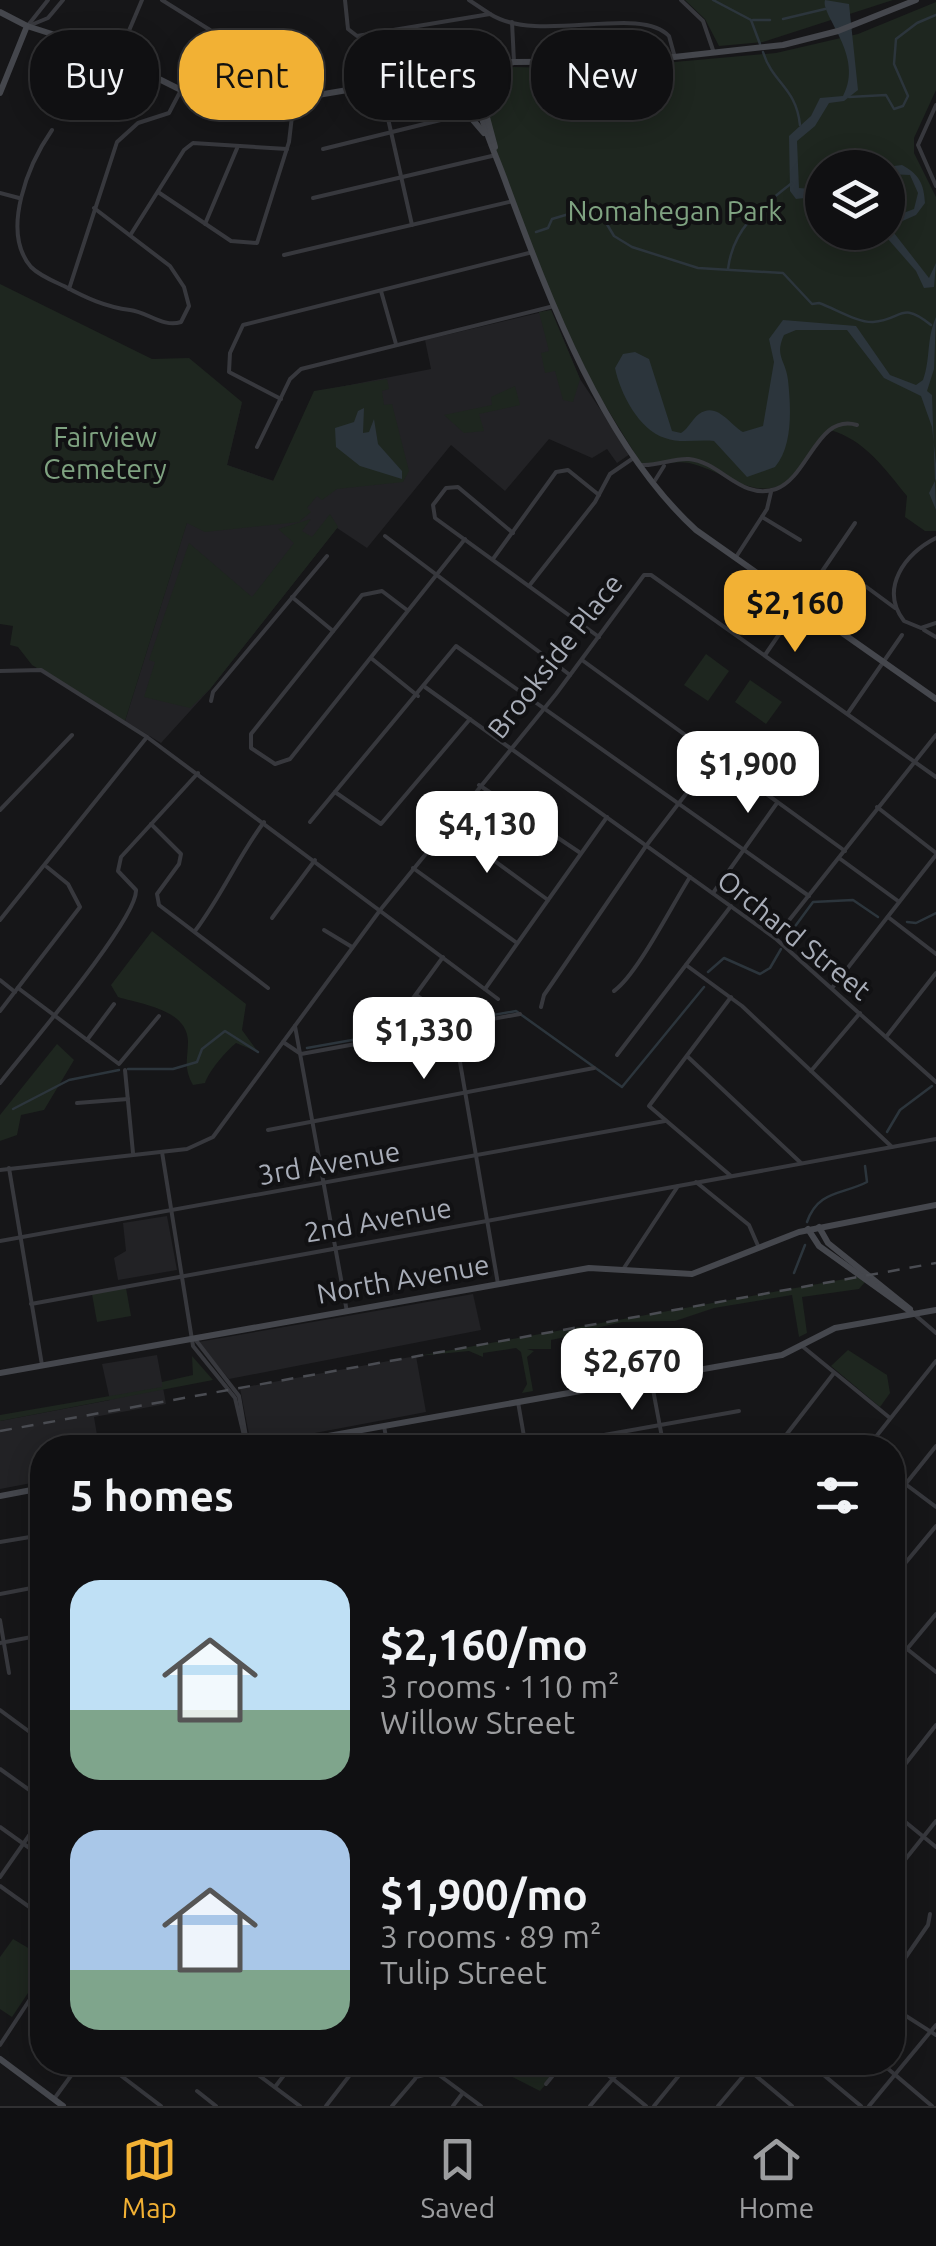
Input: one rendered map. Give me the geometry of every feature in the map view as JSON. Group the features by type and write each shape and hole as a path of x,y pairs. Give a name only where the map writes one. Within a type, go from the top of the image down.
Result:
{"main road":[{"path":"511,62 674,58 761,48 838,31 916,0"},
{"path":"0,12 36,30"},
{"path":"0,92 27,26"},
{"path":"475,120 496,155 577,360 670,506 696,530 936,699"},
{"path":"484,120 488,139"},
{"path":"488,120 496,155"},
{"name":"North Avenue","path":"0,1373 589,1268 682,1276 808,1229 936,1205"},
{"path":"820,1227 828,1244 914,1314"},
{"path":"808,1229 819,1246"},
{"path":"791,1234 819,1246 914,1314"},
{"path":"892,1318 897,1304"},
{"path":"334,1435 782,1354 835,1328 936,1310"},
{"path":"0,1496 30,1490"},
{"path":"0,2059 63,2106"}],"street":[{"path":"27,26 48,0"},
{"path":"27,26 48,18 62,0"},
{"path":"129,30 142,0"},
{"path":"162,0 210,30"},
{"path":"345,0 348,29 357,36 490,14"},
{"path":"469,0 512,22 578,28 648,22 669,36 674,58"},
{"path":"681,0 703,22 714,54"},
{"path":"37,13 41,21"},
{"path":"46,30 48,18"},
{"path":"512,22 514,62"},
{"path":"69,289 117,142 138,123 169,113 179,95"},
{"path":"936,104 918,144 936,186"},
{"path":"158,192 231,241 257,242 286,149 291,120"},
{"path":"389,120 412,225"},
{"path":"323,148 434,120"},
{"path":"52,130 20,198 17,235 22,254 39,274 104,306 135,310 167,324 181,322 189,306 177,274 94,208"},
{"path":"131,234 193,143 286,149"},
{"path":"205,224 238,146"},
{"path":"312,198 496,155"},
{"path":"0,193 20,198"},
{"path":"284,256 513,201"},
{"path":"281,398 229,372 230,353 243,325 533,252"},
{"path":"381,289 396,344"},
{"path":"258,447 281,398 301,369 554,306"},
{"path":"642,465 664,466 688,460 714,467 742,487 771,490 797,474 830,430 844,422 857,425"},
{"path":"529,586 600,495 610,474 636,457"},
{"path":"654,482 664,466"},
{"path":"492,559 560,470 568,470 600,495"},
{"path":"513,533 461,489 449,487 433,505 433,516 598,637"},
{"path":"736,557 762,516 771,490"},
{"path":"762,516 800,540"},
{"path":"854,522 765,655 936,778"},
{"path":"385,536 570,676"},
{"path":"902,635 902,618 894,601 896,578 914,553 936,538"},
{"path":"407,610 382,591 370,591 252,733 252,748 275,764 287,762 464,539"},
{"path":"210,702 213,692 327,556"},
{"name":"Brookside Place","path":"162,1152 203,1144 221,1129 380,909 546,707 646,574 765,655"},
{"path":"857,580 887,600 902,618 936,637"},
{"path":"292,597 333,631"},
{"path":"848,714 902,635 936,622"},
{"path":"310,822 456,646 809,896"},
{"path":"369,657 418,696"},
{"path":"582,660 845,851"},
{"path":"0,671 41,670 147,737 498,999"},
{"name":"Orchard Street","path":"425,687 775,938 936,1082"},
{"path":"336,792 381,824 470,719"},
{"path":"0,810 72,734"},
{"path":"775,938 936,735"},
{"path":"0,920 147,737"},
{"path":"541,1007 544,995 646,846 715,756"},
{"path":"0,1083 136,901 136,890 117,866 140,833 177,800 198,772"},
{"path":"480,785 581,853"},
{"path":"713,892 778,802"},
{"path":"832,988 936,854 877,807"},
{"path":"485,989 606,817"},
{"path":"195,932 227,887 235,861 264,822"},
{"path":"150,823 181,854 179,864 156,894 157,903 268,988"},
{"path":"447,826 548,900"},
{"path":"840,858 898,901"},
{"path":"272,918 315,860"},
{"path":"0,1011 80,907 68,884 46,866"},
{"path":"413,868 517,943"},
{"path":"614,991 640,962 653,933 690,877"},
{"path":"617,1054 731,906"},
{"path":"887,916 936,954"},
{"path":"324,930 352,947"},
{"path":"374,1024 416,995 443,957"},
{"path":"686,965 731,998 892,1147"},
{"path":"886,1037 936,972"},
{"path":"0,980 119,1064 159,1016"},
{"path":"416,995 440,1012"},
{"path":"731,998 649,1106 731,1176"},
{"path":"87,1040 114,1004"},
{"path":"812,1071 860,1013"},
{"path":"283,1042 300,1054 520,1014"},
{"path":"295,1025 347,1312"},
{"path":"454,1027 498,1284"},
{"path":"687,1056 801,1163"},
{"path":"268,1130 594,1068"},
{"path":"125,1070 133,1153"},
{"path":"77,1103 128,1099"},
{"name":"3rd Avenue","path":"0,1242 665,1121"},
{"name":"2nd Avenue","path":"32,1304 936,1139"},
{"path":"0,1170 162,1152 196,1354 235,1398 245,1435"},
{"path":"9,1168 42,1365"},
{"path":"696,1182 749,1225 759,1248"},
{"path":"624,1268 678,1186"},
{"path":"914,1314 936,1333"},
{"path":"802,1346 890,1418"},
{"path":"877,1435 936,1361"},
{"path":"786,1435 834,1374"},
{"path":"651,1379 662,1435"},
{"path":"518,1402 525,1435"},
{"path":"600,1435 739,1411"},
{"path":"384,1426 386,1435"},
{"path":"936,1446 906,1484 936,1507"},
{"path":"905,1564 936,1526"},
{"path":"0,1542 30,1537"},
{"path":"0,1594 30,1588"},
{"path":"905,1651 936,1614"},
{"path":"0,1620 9,1672"},
{"path":"2,1643 30,1637"},
{"path":"907,1649 936,1672"},
{"path":"0,1710 30,1732"},
{"path":"905,1764 936,1725"},
{"path":"0,1769 30,1790"},
{"path":"905,1822 936,1847"},
{"path":"905,1860 936,1822"},
{"path":"0,1828 30,1849"},
{"path":"0,1877 30,1834"},
{"path":"0,1886 30,1907"},
{"path":"905,1958 928,1925 930,1914"},
{"path":"0,2045 30,1999"},
{"path":"905,2015 934,2033"},
{"path":"905,2063 934,2033 936,2025"},
{"path":"54,2099 71,2075"},
{"path":"119,2075 160,2106"},
{"path":"258,2075 300,2106"},
{"path":"275,2088 284,2075"},
{"path":"326,2106 350,2075"},
{"path":"412,2075 416,2078"},
{"path":"392,2106 416,2078 426,2075"},
{"path":"439,2075 481,2106"},
{"path":"546,2084 553,2075"},
{"path":"608,2075 646,2106"},
{"path":"590,2106 616,2075"},
{"path":"654,2106 679,2075"},
{"path":"718,2106 746,2075"},
{"path":"756,2075 792,2106"},
{"path":"824,2075 861,2106"},
{"path":"869,2106 894,2075 932,2106"},
{"path":"197,2091 216,2106"},
{"path":"453,2106 464,2093"}],"shaded area":[{"path":"825,0 849,4 858,90 844,101 829,103 815,126 797,141 799,188 805,189 805,198 796,199 790,191 789,136 811,116 820,98 843,96 848,81 846,52"},
{"path":"905,167 920,180 925,203 916,215 905,220 905,212 914,209 918,193 910,175 905,175"},
{"path":"905,247 929,278 936,263 934,287 924,288 916,271 898,250"},
{"path":"551,310 580,379 630,454 617,463 607,449 592,458 549,439 505,491 451,445 367,548 337,528 210,689 161,743 125,721 187,522 242,402 227,465 274,481 314,392 431,369 425,340"},
{"path":"936,317 934,369 927,391 932,395 934,442 921,396 884,378 847,330 796,330 784,335 780,353 788,380 788,438 775,467 747,477 714,441 671,440 647,427 626,399 615,368 623,354 635,352 649,359 672,431 681,433 699,414 712,410 743,432 763,426 774,362 769,339 783,320 856,326 890,375 916,385 923,380"},
{"path":"364,408 363,433 369,432 374,419 378,444 402,471 402,479 360,466 336,447 335,428 354,422 358,411"},
{"path":"935,481 936,510 929,493"},
{"path":"167,1216 177,1270 118,1280 114,1258 126,1251 123,1223"},
{"path":"473,1294 481,1330 229,1379 198,1342"},
{"path":"157,1355 166,1404 94,1417 97,1435 30,1435 30,1483 0,1489 0,1421 110,1400 102,1364"},
{"path":"416,1356 426,1412 304,1435 249,1435 240,1388"}],"green space":[{"path":"685,0 893,0 763,42 719,46 705,19"},
{"name":"Nomahegan Park","path":"936,2 936,90 914,138 914,153 936,197 936,531 925,531 905,517 907,496 882,465 854,441 830,430 797,474 770,488 744,485 689,463 642,465 577,360 496,155 488,120 511,120 511,68 531,67 531,120 673,120 673,62 776,53 858,34"},
{"name":"Fairview Cemetery","path":"0,284 152,359 189,358 242,402 227,465 273,481 314,391 387,379 389,389 382,391 384,405 392,404 409,471 403,482 337,489 322,500 317,496 307,508 311,512 299,522 205,532 187,523 125,721 32,665 18,647 10,645 13,626 0,624"},
{"path":"551,310 580,379 573,402 563,400 555,371 545,373 541,353 549,351 539,312"},
{"path":"515,386 520,405 479,414 484,431 464,433 444,415 492,405 491,397"},
{"path":"330,514 338,527 210,689 190,708 144,697 155,662 149,660 189,543 252,597 294,543 278,529 311,519 302,531 312,537"},
{"path":"706,654 729,671 708,701 684,685"},
{"path":"750,680 782,702 766,724 735,702"},
{"path":"152,931 246,1004 242,1030 258,1052 236,1043 218,1061 205,1083 193,1085 190,1079 188,1041 180,1022 161,1010 118,997 111,985"},
{"path":"57,1044 74,1060 44,1110 21,1115 17,1135 0,1141 0,1115"},
{"path":"862,1276 866,1281 859,1289 802,1297 807,1333 799,1337 792,1295 714,1308 675,1321 622,1322 584,1331 578,1342 575,1335 551,1340 551,1349 527,1349 534,1351 527,1357 533,1391 522,1393 527,1384 521,1352 516,1348 483,1353 483,1357 469,1351 418,1356"},
{"path":"126,1288 131,1316 97,1322 92,1294"},
{"path":"848,1350 887,1375 890,1393 880,1407 831,1366"},
{"path":"192,1356 213,1380 0,1421 0,1415 162,1387 162,1382 193,1375"},
{"path":"13,1939 30,1949 30,1990 12,2017 0,2009 0,1957"},
{"path":"509,2075 554,2075 540,2091"}],"waterway":[{"path":"713,0 751,20 760,44"},
{"path":"783,19 825,9"},
{"path":"849,97 886,95 894,109 903,106 908,96 894,64 896,39 936,15"},
{"path":"753,20 770,20"},
{"path":"763,52 794,102 800,125"},
{"path":"728,269 742,230 792,183"},
{"path":"536,232 548,228 552,219 596,206 614,236 632,247 698,268 783,273 812,304 819,303 860,320 883,321 907,313 931,325"},
{"path":"785,940 813,902 853,900 878,917"},
{"path":"907,922 916,923 936,913"},
{"path":"708,972 724,958 760,974 770,968 781,949"},
{"path":"307,1048 516,1011 622,1087 704,987"},
{"path":"128,1069 173,1069 197,1062 202,1049 225,1031 258,1052"},
{"path":"13,1109 69,1080 119,1070"},
{"path":"887,1132 900,1110 932,1086"},
{"path":"807,1222 824,1199 867,1182 865,1166"},
{"path":"794,1273 805,1245"}],"railway":[{"path":"0,1431 936,1263"}]}
